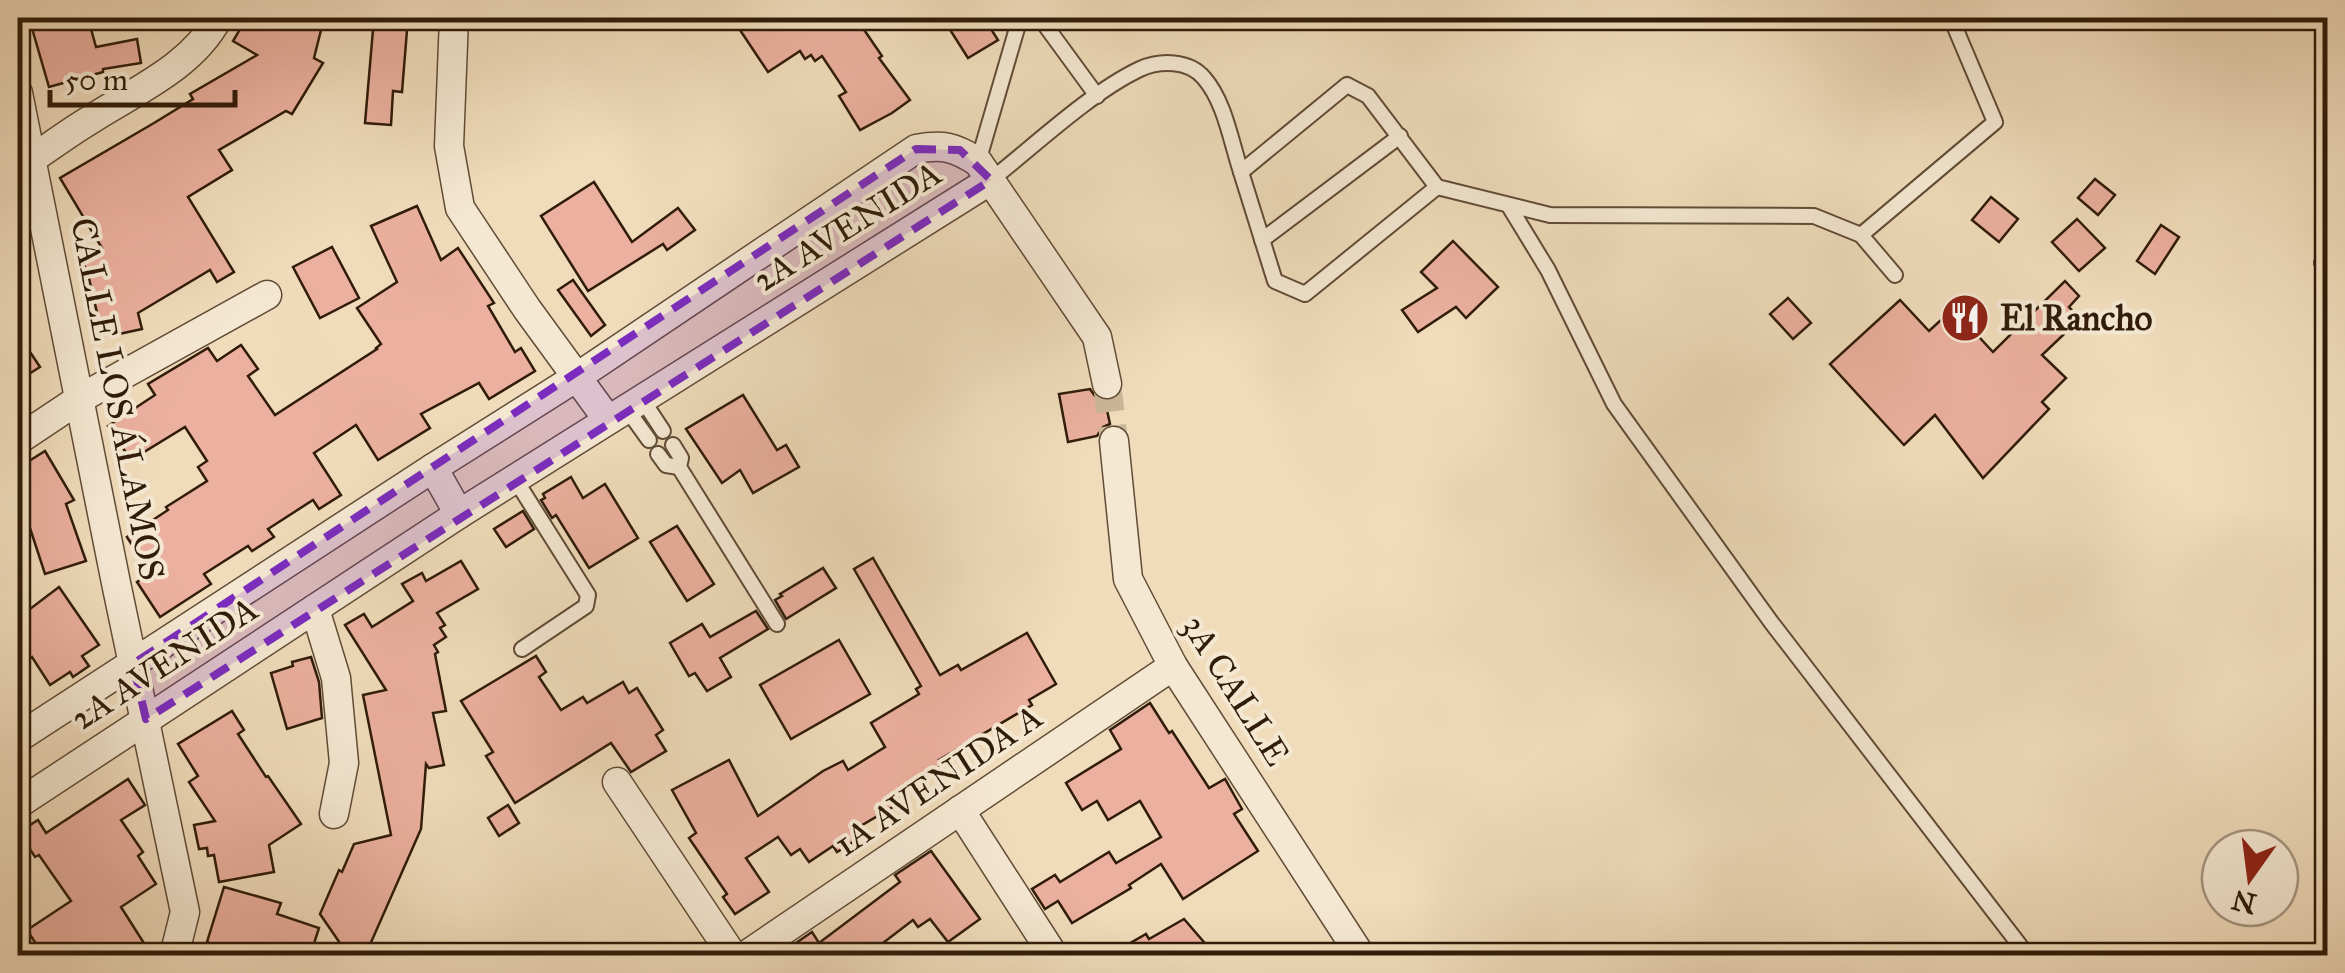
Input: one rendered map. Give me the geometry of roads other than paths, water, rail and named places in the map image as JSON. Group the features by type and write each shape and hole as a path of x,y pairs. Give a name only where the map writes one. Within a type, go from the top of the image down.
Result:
{"street":[{"path":"25,164 175,67 209,34 218,18"},
{"path":"454,18 448,146 460,208 577,377 626,409"},
{"name":"CALLE LOS ÁLAMOS","path":"18,93 25,164 81,398 185,912 175,955"},
{"name":"2A AVENIDA","path":"18,738 577,377 916,150 936,145 960,150 985,171 18,804"},
{"path":"985,171 1097,337 1107,384"},
{"path":"18,440 81,398 267,296"},
{"name":"3A CALLE","path":"1114,440 1128,579 1173,666 1361,956"},
{"path":"433,468 459,514"},
{"path":"315,609 336,678 344,763 334,814"},
{"name":"1A AVENIDA A","path":"745,956 1173,666"},
{"path":"617,782 732,956"},
{"path":"960,810 1054,956"}],"lane":[{"path":"985,171 1020,18"},
{"path":"1040,18 1097,96"},
{"path":"1861,235 1995,122 1951,18"},
{"path":"985,171 1142,68 1173,62 1202,75 1217,97 1275,282 1305,294 1438,187"},
{"path":"1241,172 1348,85 1368,96 1438,187 1550,215 1814,216 1861,235 1895,275"},
{"path":"1262,240 1400,136"},
{"path":"1509,206 1548,270 1614,404 1771,622 2028,956"},
{"path":"626,409 664,431"},
{"path":"626,409 649,440"},
{"path":"673,446 681,458 680,467 777,624"},
{"path":"658,454 666,465 680,467"},
{"path":"515,479 588,595 586,606 522,649"}],"tunnel":[{"path":"1107,384 1114,441"}],"place":[{"name":"El Rancho","path":"1965,318"}]}
